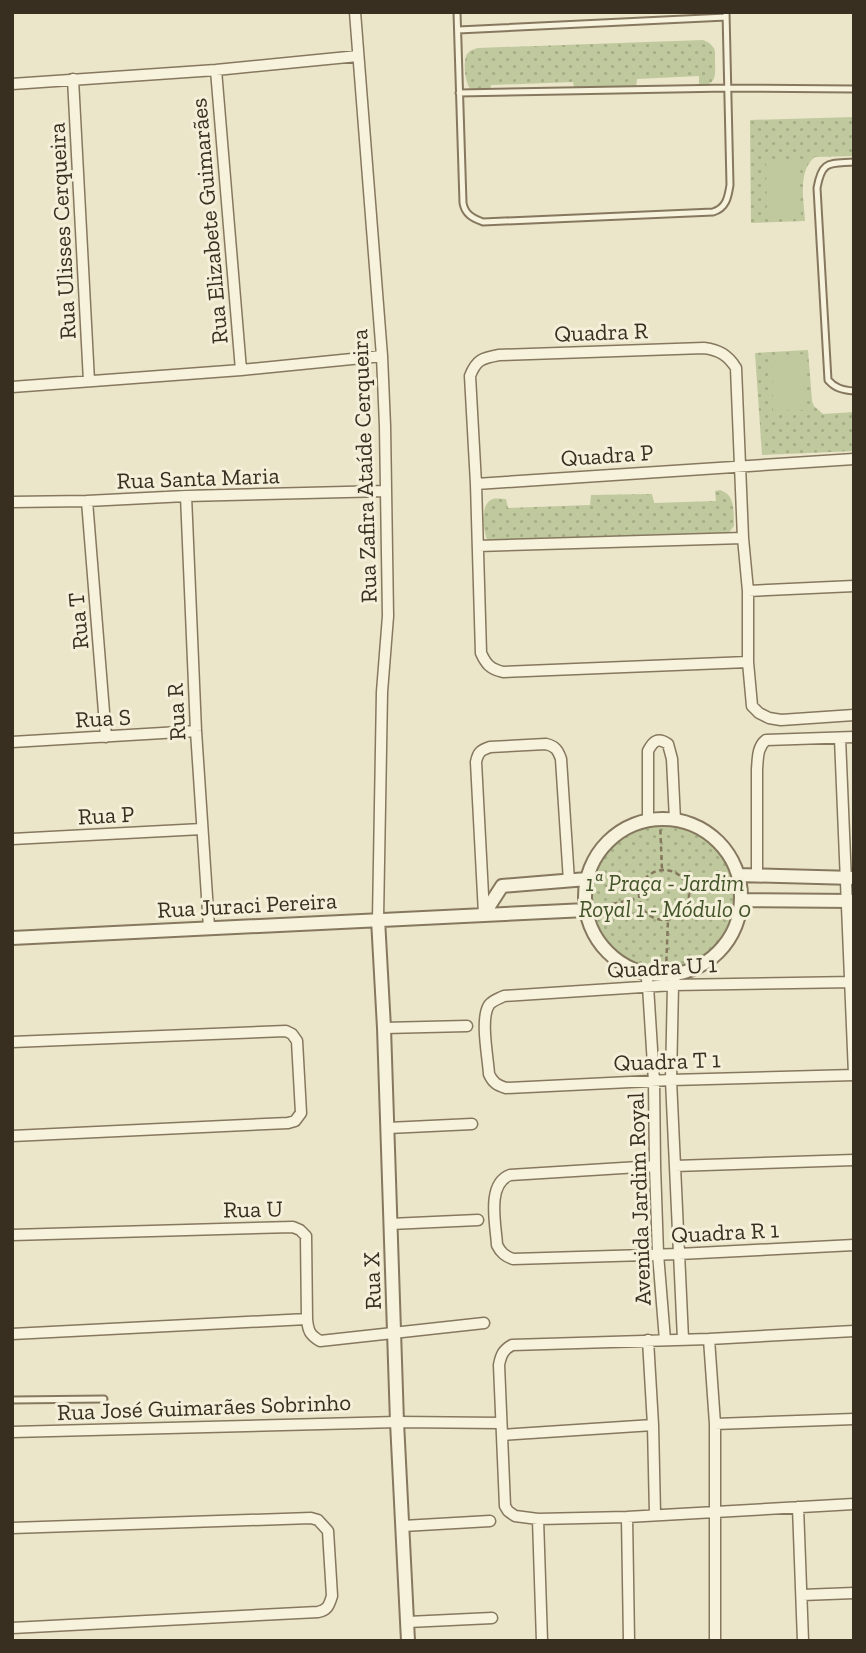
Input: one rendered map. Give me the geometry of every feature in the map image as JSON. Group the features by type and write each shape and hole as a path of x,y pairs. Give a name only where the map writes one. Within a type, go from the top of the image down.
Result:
{"street":[{"name":"Rua Zafira Ataíde Cerqueira","path":"355,12 382,356 386,491 388,616 382,692 378,919"},
{"path":"12,84 216,70 358,56"},
{"name":"Rua Elizabete Guimarães","path":"216,70 241,370"},
{"name":"Rua Ulisses Cerqueira","path":"73,79 89,381"},
{"name":"Quadra R","path":"476,484 470,376 474,366 480,361 499,355 716,349 725,354 736,368 740,465"},
{"path":"12,387 241,370 382,356"},
{"name":"Quadra P","path":"476,484 854,459"},
{"path":"740,465 752,706 769,718 781,720 854,715"},
{"path":"476,484 481,653 486,664 493,670 502,672 748,662"},
{"name":"Rua Santa Maria","path":"12,502 386,491"},
{"name":"Rua R","path":"186,496 196,731 209,927"},
{"name":"Rua T","path":"88,501 106,737"},
{"path":"478,546 743,538"},
{"path":"748,591 854,586"},
{"name":"Rua S","path":"12,741 196,731"},
{"path":"841,737 850,878 854,1075"},
{"path":"757,876 757,769 760,748 766,740 854,737"},
{"path":"654,819 648,751 655,740 662,740 668,744 672,758 675,820"},
{"path":"484,914 476,762 482,749 546,744 559,751 569,881"},
{"path":"654,819 675,820 692,824 708,833 732,859 740,880 742,900 739,918 733,934 709,961 672,978 647,979 606,950 593,932 586,910 587,879 597,855 619,832 654,819"},
{"name":"Rua P","path":"12,839 202,829"},
{"path":"740,880 757,876 850,878"},
{"path":"484,914 502,886 587,879"},
{"path":"742,900 850,901"},
{"name":"Rua Juraci Pereira","path":"12,938 586,910"},
{"name":"Rua X","path":"378,919 408,1641"},
{"name":"Quadra U 1","path":"672,978 852,982"},
{"name":"Avenida Jardim Royal","path":"672,978 671,1080 683,1339"},
{"name":"Quadra U 1","path":"489,1074 485,1018 487,1007 494,1000 504,996 647,979"},
{"name":"Avenida Jardim Royal","path":"647,979 654,1081 658,1254 665,1340"},
{"path":"384,1028 467,1026"},
{"path":"12,1042 286,1031 297,1041 301,1112 295,1121 288,1123 12,1136"},
{"name":"Quadra T 1","path":"489,1074 498,1086 506,1088 854,1075"},
{"path":"388,1128 472,1124"},
{"path":"675,1166 854,1160"},
{"name":"Quadra R 1","path":"655,1166 510,1175 503,1178 495,1194 497,1245 500,1252 513,1259 854,1245"},
{"path":"390,1224 478,1220"},
{"name":"Rua U","path":"12,1235 293,1227 306,1236 307,1319"},
{"path":"12,1334 307,1319 309,1331 320,1341 484,1323"},
{"path":"854,1331 512,1345 506,1349 499,1365 505,1506 515,1516 538,1519 627,1517 854,1504"},
{"path":"709,1339 715,1424 715,1641"},
{"path":"648,1340 655,1514"},
{"path":"715,1424 854,1419"},
{"name":"Rua José Guimarães Sobrinho","path":"12,1432 397,1422 501,1423"},
{"path":"502,1435 653,1425"},
{"path":"798,1507 803,1641"},
{"path":"12,1528 311,1517 318,1520 328,1531 332,1596 325,1610 318,1612 12,1628"},
{"path":"627,1517 629,1641"},
{"path":"538,1519 542,1641"},
{"path":"403,1526 490,1521"},
{"path":"802,1595 854,1593"},
{"path":"408,1622 492,1618"}],"lane":[{"path":"457,12 463,202 464,210 472,218 483,222 699,213 719,210 725,204 730,185 726,15 458,30"},
{"path":"458,93 854,89"},
{"path":"854,162 830,163 823,168 817,188 828,380 834,387 854,391"},
{"path":"12,1400 104,1398"}],"path":[{"path":"654,819 662,870"},
{"path":"662,870 680,875 686,882 689,893 687,908 682,914 668,920 656,919 648,914 642,908 639,898 641,884 647,876 662,870"},
{"path":"689,893 740,880"},
{"path":"586,910 639,898"},
{"path":"668,920 672,978"}],"green space":[{"path":"703,40 711,44 715,53 714,78 705,85 699,86 699,76 637,79 636,88 575,92 573,82 491,85 490,94 478,95 467,83 467,54 477,48"},
{"path":"854,117 854,156 815,157 809,163 803,187 805,221 751,223 750,120"},
{"path":"799,159 801,215 767,216 766,160"},
{"path":"808,350 814,406 823,414 854,412 854,451 762,455 755,353"},
{"path":"805,354 807,410 773,411 772,355"},
{"path":"720,490 729,496 733,504 734,526 728,534 489,543 485,533 484,512 489,502 494,499 506,499 508,508 590,505 591,495 652,494 654,503 716,501 715,491"},
{"name":"1ª Praça - Jardim Royal 1 - Módulo 0","path":"665,823 693,829 717,845 733,869 739,897 733,925 717,949 693,965 665,971 637,965 613,949 597,925 591,897 597,869 613,845 637,829"}]}
